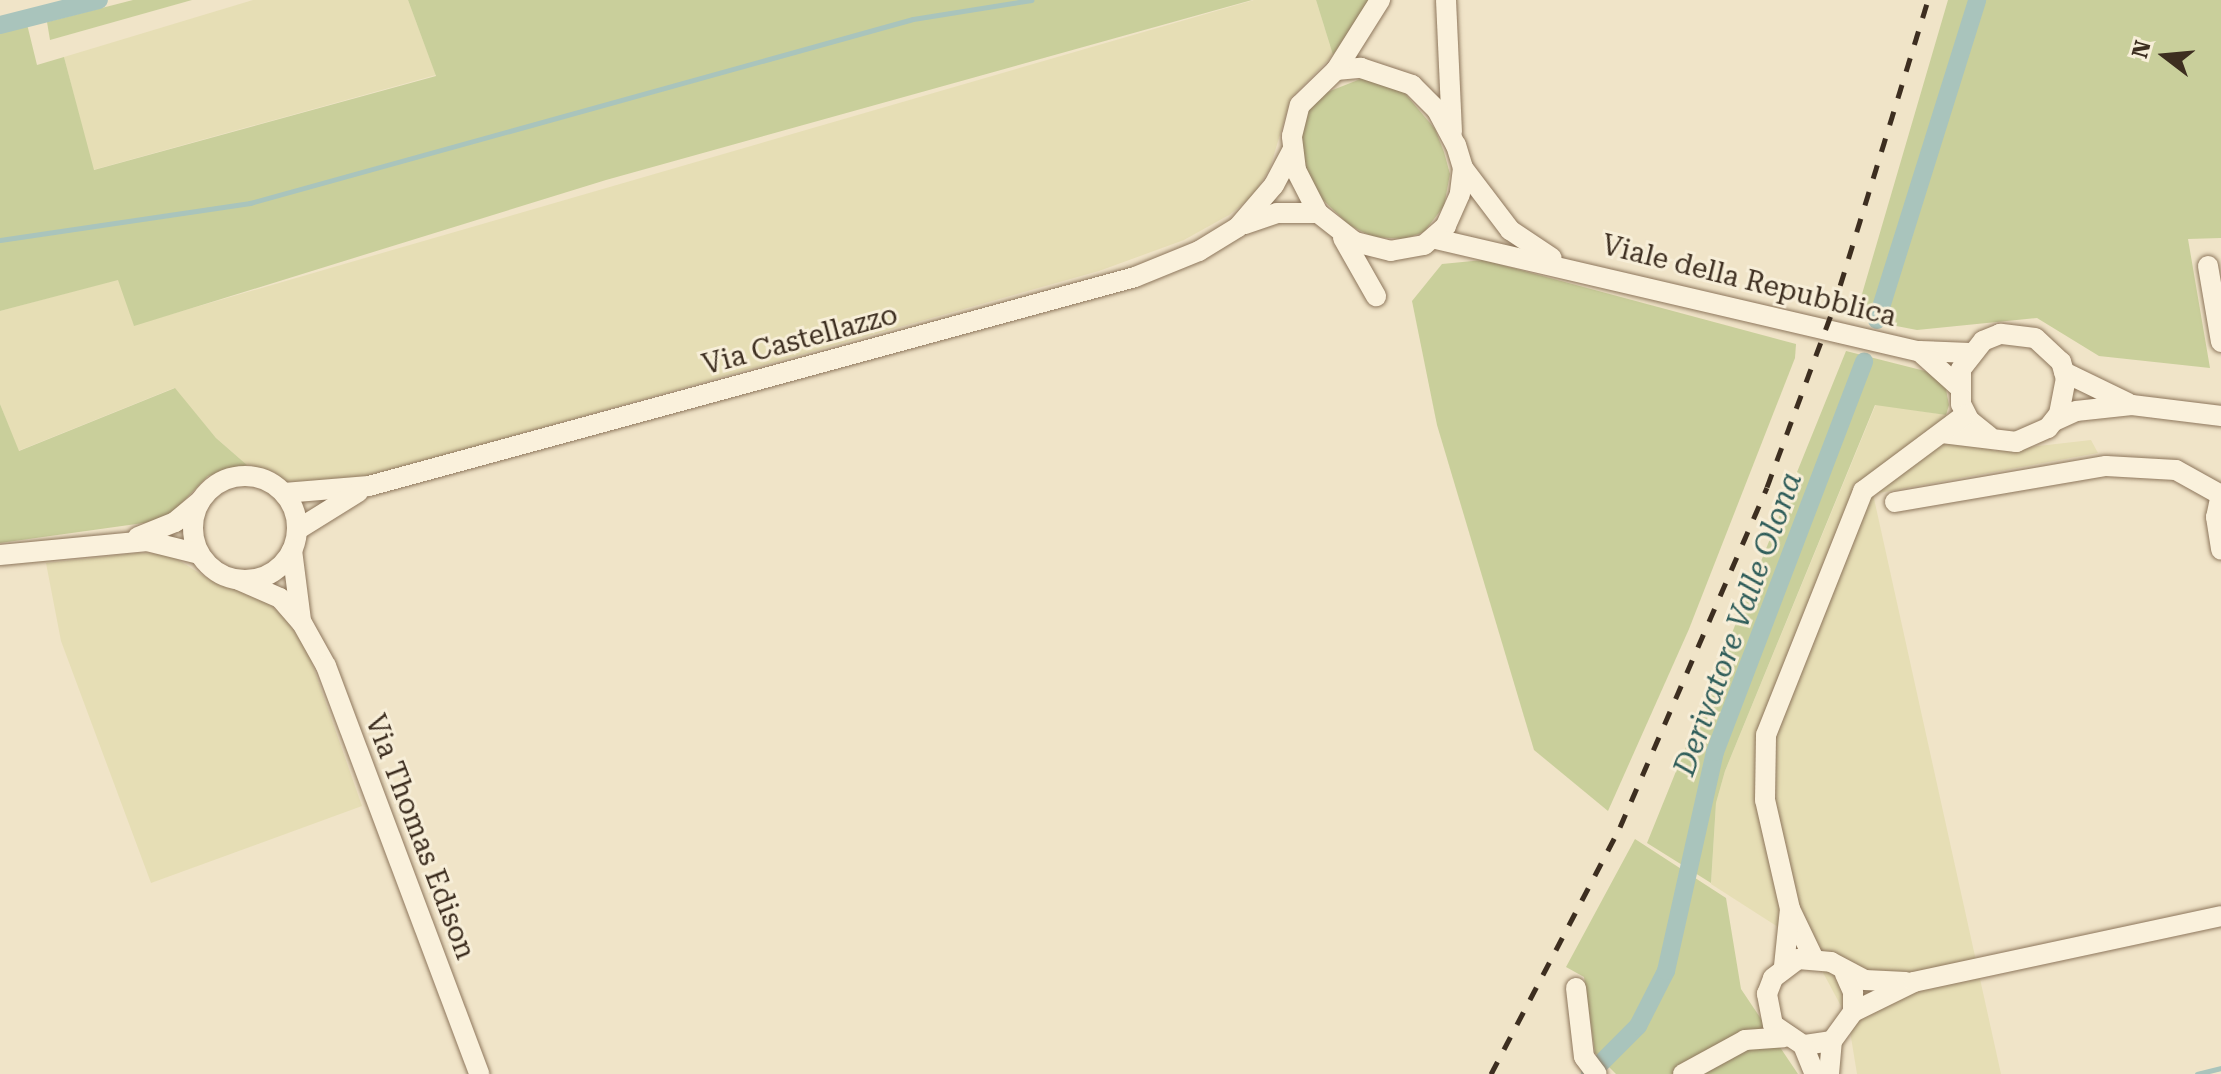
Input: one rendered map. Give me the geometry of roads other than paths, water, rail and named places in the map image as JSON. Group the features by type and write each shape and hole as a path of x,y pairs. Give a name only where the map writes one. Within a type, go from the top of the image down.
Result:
{"street":[{"path":"1376,296 1354,250 1325,220 1296,170 1293,149 1300,105 1336,70 1380,0"},
{"path":"1325,220 1355,242 1391,251 1436,239 1453,212 1463,168 1452,132 1446,0"},
{"path":"1336,70 1361,68 1400,77 1425,96 1452,132"},
{"name":"Via Castellazzo","path":"1238,227 1274,185 1293,149"},
{"name":"Viale della Repubblica","path":"1463,168 1510,230 1566,266"},
{"name":"Via Castellazzo","path":"369,486 1135,277 1199,251 1238,227 1277,213 1325,220"},
{"name":"Viale della Repubblica","path":"1436,239 1566,266 1919,351 1970,353"},
{"path":"2208,266 2221,342"},
{"path":"1989,436 1965,415 1958,386 1970,353 1991,338 2018,333 2050,348 2064,372 2065,397 2054,421"},
{"name":"Viale della Repubblica","path":"1919,351 1958,386"},
{"path":"2064,372 2132,405"},
{"path":"1942,433 1989,436 2016,442 2033,437 2054,421 2076,411 2132,405 2221,416"},
{"path":"1914,982 1845,974 1813,957 1790,909 1765,800 1766,735 1863,491 1965,415"},
{"path":"1895,502 2087,466 2161,467 2221,495 2216,517 2221,550"},
{"path":"121,541 160,530 200,501 217,484 240,476 264,479 284,493 369,486"},
{"path":"0,555 121,541 164,542 199,554 216,571 239,580 270,574 295,540 369,486"},
{"path":"284,493 295,540"},
{"path":"199,554 193,528 200,501"},
{"name":"Via Thomas Edison","path":"295,540 291,575 302,623"},
{"name":"Via Thomas Edison","path":"239,580 280,598 302,623 326,666 479,1074"},
{"path":"1790,909 1784,966 1767,994 1773,1025 1793,1041 1815,1074"},
{"path":"1829,1074 1832,1041 1853,1012 1914,982 2221,916"},
{"path":"1784,966 1813,957"},
{"path":"1845,974 1853,992 1853,1012"},
{"path":"1576,988 1591,1069"},
{"path":"1683,1074 1745,1040 1832,1041"}],"waterway":[{"path":"0,25 99,0"},
{"path":"0,240 250,203 913,19 1031,0"},
{"name":"Derivatore Valle Olona","path":"1877,320 1977,0"},
{"name":"Derivatore Valle Olona","path":"1590,1074 1638,1026 1666,971 1715,752 1864,361"},
{"path":"2197,1074 2221,1068"}],"railway":[{"path":"1491,1074 1620,827 1767,487 1832,312 1928,0"}]}
